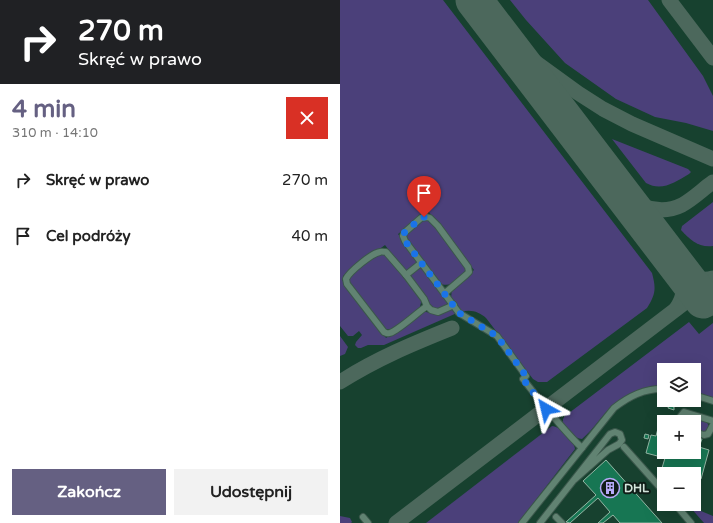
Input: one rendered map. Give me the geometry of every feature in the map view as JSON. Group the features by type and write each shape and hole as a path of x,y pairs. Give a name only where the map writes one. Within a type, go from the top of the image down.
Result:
{"lane":[{"path":"445,292 469,272 468,267 432,219 427,217 421,218 407,230 403,236 405,241 445,292 459,313 497,336 526,376 523,379 563,429 582,448"},
{"path":"427,306 390,333 386,333 369,314 347,284 347,276 374,254 386,252 406,275 431,310 438,312 454,305"},
{"path":"406,275 421,263"},
{"path":"522,523 610,412 623,401 634,395 646,390 657,389"},
{"path":"701,397 713,401"},
{"path":"681,415 684,412 694,415"},
{"path":"701,417 713,421"},
{"path":"701,434 708,434 713,425"},
{"path":"540,523 610,434 615,432 620,434 622,440 619,444 608,450 574,480"},
{"path":"624,447 657,484"},
{"path":"681,511 691,523"},
{"path":"363,517 368,523"},
{"path":"556,517 562,523"}],"shaded area":[{"path":"340,0 713,0 713,516 700,511 701,511 701,467 657,467 657,511 693,511 704,523 552,523 547,518 544,523 340,523"},
{"path":"340,0 443,0 652,273 654,295 647,308 547,382 538,382 533,379 486,318 475,312 461,312 451,298 452,288 474,270 428,211 398,234 417,259 417,262 409,270 404,270 385,245 343,276 344,278 342,280 386,338 420,312 439,313 449,309 455,309 457,313 384,345 368,345 358,348 355,345 362,335 359,331 353,336 348,336 340,326"},
{"path":"510,0 648,0 703,76 713,96 713,131 686,123 655,117 616,99 565,63"},
{"path":"612,139 688,169 691,172 668,185 658,187 652,186 646,183"},
{"path":"713,202 713,246 703,246 691,240 681,230 682,226"},
{"path":"430,220 465,265 466,272 451,284 443,285 439,283 406,238 406,234 419,221"},
{"path":"385,253 420,296 421,302 420,307 394,329 385,329 349,284 350,276 376,255"},
{"path":"421,267 449,302 440,309 433,308 410,278 410,273"},
{"path":"689,322 699,334 713,323 713,398 701,394 701,363 657,363 657,386 643,388 617,401 582,439 574,436 563,424 563,419"},
{"path":"340,336 348,347 345,354 340,356"},
{"path":"701,420 707,422 709,427 707,431 702,432"},
{"path":"552,426 559,428 566,434 575,449 518,523 426,523"},
{"path":"693,511 701,511 713,516 713,523 704,523"},
{"path":"340,516 350,518 352,522 340,523"}],"building":[{"path":"674,407 674,410 668,408"},
{"path":"657,432 657,456 646,453 651,435 656,436"},
{"path":"645,434 649,435 648,439 644,438"},
{"path":"701,448 709,450 701,479 701,467 662,467 665,459 701,459"},
{"name":"DHL","path":"606,460 662,523 620,523 613,515 603,523 598,523 610,512 598,498 570,523 566,522 596,495 583,481"}],"taxiway":[{"path":"669,0 713,58"},
{"path":"474,1 527,56 578,93 603,109 632,124 713,159"},
{"path":"623,196 644,207 667,210 686,203 713,182"},
{"path":"676,309 683,295 680,270 700,279 713,278"},
{"path":"396,523 713,281"},
{"path":"340,382 394,352 452,328"}],"runway":[{"path":"474,0 703,300"}],"place":[{"name":"DHL","path":"610,488"}],"route":[{"path":"424,217 404,233 403,236 405,241 445,292 459,313 497,336 526,376 523,379 546,409"}]}
